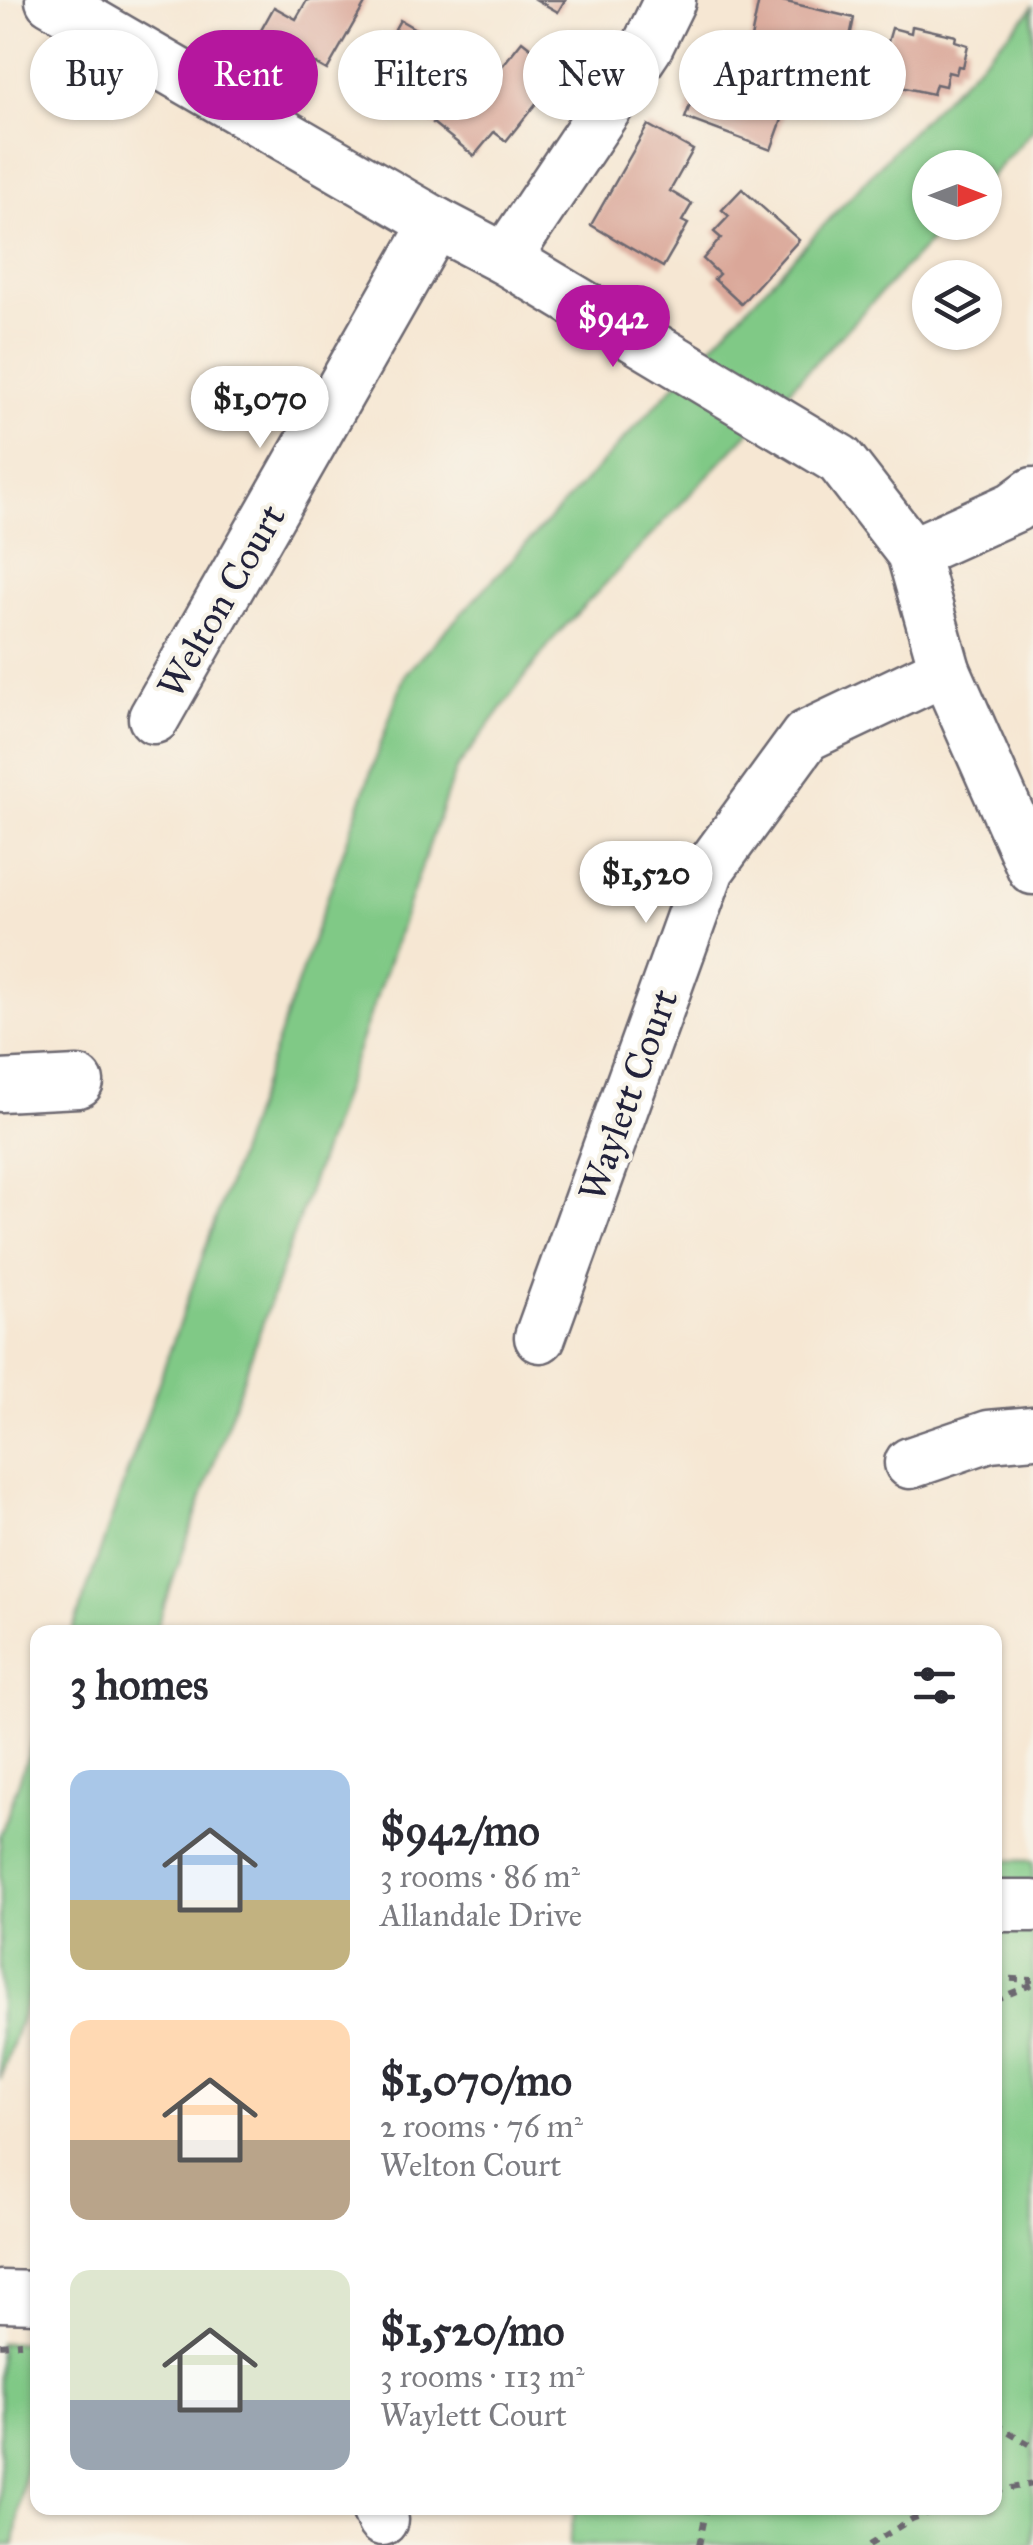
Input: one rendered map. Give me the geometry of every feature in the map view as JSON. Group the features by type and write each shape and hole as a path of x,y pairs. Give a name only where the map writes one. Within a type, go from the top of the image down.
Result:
{"street":[{"path":"51,0 505,259 840,460 912,552 944,670 1033,869"},
{"path":"505,259 647,47 670,0"},
{"name":"Welton Court","path":"154,718 436,223"},
{"path":"912,552 1014,506 1033,493"},
{"name":"Waylett Court","path":"540,1338 710,869 806,736 944,670"},
{"path":"0,1086 78,1082"},
{"path":"910,1463 989,1436 1033,1432"},
{"path":"1002,1906 1033,1906"},
{"path":"0,2296 30,2297"}],"path":[{"path":"1002,1979 1033,1982"},
{"path":"1002,1997 1033,1982"},
{"path":"1002,2429 1033,2446"},
{"path":"1002,2490 1033,2484"},
{"path":"699,2545 706,2515"},
{"path":"869,2545 923,2515"}],"green space":[{"path":"1033,5 1033,130 1002,164 1002,150 912,150 912,240 931,240 553,639 455,771 157,1625 74,1625 405,674"},
{"path":"30,1749 30,1991 0,2079 0,1836"},
{"path":"1002,1860 1033,1861 1033,2545 569,2545 574,2515 1002,2515"},
{"path":"30,2342 30,2435 14,2545 0,2545 0,2343"}],"building":[{"path":"307,0 367,0 350,30 338,30 338,51 327,70 318,65 318,30 261,30 274,7 296,19"},
{"path":"537,0 565,0 558,12"},
{"path":"759,0 778,0 854,18 851,30 753,30"},
{"path":"400,20 417,30 394,30"},
{"path":"912,26 956,36 955,41 968,45 963,67 958,66 956,74 948,72 945,86 936,84 933,94 906,88 906,32 911,33"},
{"path":"523,42 523,120 506,141 494,132 474,156 433,123 503,120 503,65"},
{"path":"690,120 782,120 771,150"},
{"path":"648,125 693,150 670,191 692,204 682,221 688,224 663,267 591,225"},
{"path":"742,189 799,240 741,304 714,279 719,274 703,259 721,238 714,232 729,216 722,210"}]}
